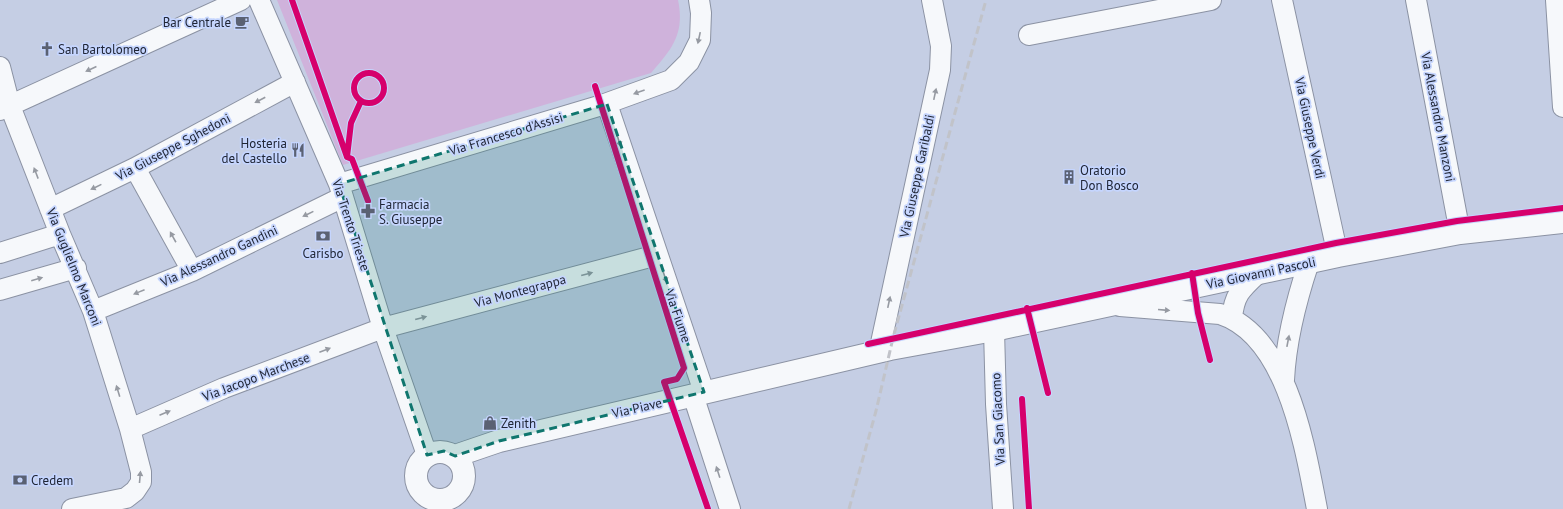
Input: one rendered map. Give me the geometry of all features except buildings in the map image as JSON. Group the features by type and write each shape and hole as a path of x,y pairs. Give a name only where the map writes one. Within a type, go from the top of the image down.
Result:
{"street":[{"path":"5,108 241,0"},
{"name":"Via Trento Trieste","path":"259,0 341,190 383,328 427,455"},
{"name":"Via Francesco d'Assisi","path":"341,190 607,104 671,80 689,62 700,40 701,13 698,0"},
{"name":"Via Giuseppe Garibaldi","path":"885,350 940,70 941,46 932,0"},
{"path":"1029,35 1211,0"},
{"name":"Via Giuseppe Verdi","path":"1282,0 1338,256"},
{"name":"Via Alessandro Manzoni","path":"1416,0 1460,233"},
{"path":"1556,0 1563,108"},
{"name":"Via Guglielmo Marconi","path":"0,67 5,108 76,268 93,311 130,429 141,472 140,482 135,491 130,495 114,502 72,509"},
{"name":"Via Giuseppe Sghedoni","path":"50,209 135,168 295,82"},
{"name":"Via Fiume","path":"607,104 657,255 699,393 730,509"},
{"path":"135,168 192,272"},
{"name":"Via Alessandro Gandini","path":"93,311 192,272 341,190"},
{"name":"Via Giovanni Pascoli","path":"885,350 994,330 1338,256 1460,233 1563,222"},
{"path":"0,253 60,234"},
{"name":"Via Montegrappa","path":"383,328 657,255"},
{"path":"1284,380 1286,349 1290,329 1297,298 1309,262"},
{"path":"0,290 76,268"},
{"path":"1232,318 1233,302 1238,294 1257,274"},
{"path":"1111,305 1220,314 1232,318 1261,344 1272,357 1284,380 1308,463 1317,509"},
{"name":"Via Jacopo Marchese","path":"130,429 224,388 383,328"},
{"name":"Via San Giacomo","path":"994,330 996,404 1003,509"},
{"name":"Via Piave","path":"455,456 499,441 885,350"},
{"path":"444,451 455,456 463,467 464,480 457,494 444,504 434,499 422,500 417,484 416,471 421,461 427,455 436,452 444,451"}],"highlighted area":[{"path":"607,104 704,392 499,441 455,456 444,451 427,455 339,184"}],"shaded area":[{"path":"277,0 678,0 680,22 678,32 671,48 651,73 343,165"}],"railway":[{"path":"849,509 876,411 893,338 986,0"}],"cycle path":[{"path":"292,0 347,157"},
{"path":"369,73 380,77 384,88 380,99 369,103 358,99 354,88 358,77 369,73"},
{"path":"595,86 684,368 677,379 664,382 708,509"},
{"path":"361,101 351,123 347,157 352,159 368,201"},
{"path":"868,344 1336,243 1457,221 1563,208"},
{"path":"1192,273 1198,313 1210,360"},
{"path":"1027,308 1048,393"},
{"path":"1022,399 1029,509"}],"place":[{"name":"Bar Centrale","path":"242,22"},
{"name":"San Bartolomeo","path":"47,49"},
{"name":"Hosteria del Castello","path":"298,150"},
{"name":"Oratorio Don Bosco","path":"1069,177"},
{"name":"Farmacia S. Giuseppe","path":"368,211"},
{"name":"Carisbo","path":"323,236"},
{"name":"Zenith","path":"490,423"},
{"name":"Credem","path":"20,480"}]}
